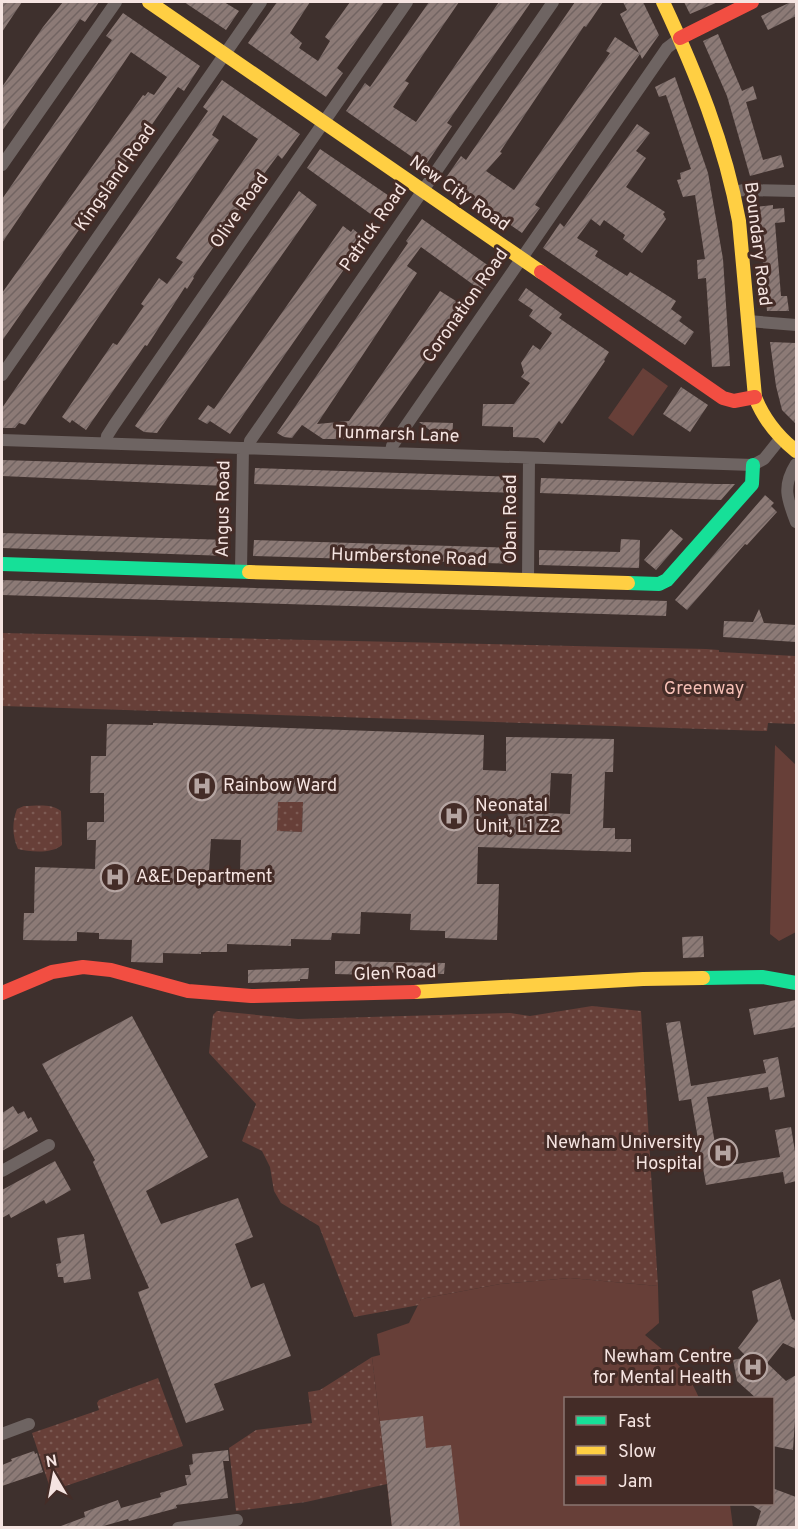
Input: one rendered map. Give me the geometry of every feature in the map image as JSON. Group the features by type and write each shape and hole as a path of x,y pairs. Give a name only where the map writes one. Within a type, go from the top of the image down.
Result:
{"street":[{"path":"2,165 116,2"},
{"name":"New City Road","path":"148,2 723,398 734,400 755,397"},
{"name":"Kingsland Road","path":"2,375 261,2"},
{"name":"Olive Road","path":"106,442 114,425 407,2"},
{"name":"Patrick Road","path":"246,448 373,260 553,2"},
{"name":"Boundary Road","path":"663,2 712,114 735,192 755,397 767,424 780,439 796,451"},
{"path":"680,38 752,2"},
{"name":"Coronation Road","path":"391,452 392,446 667,48 680,38"},
{"path":"735,192 743,190 796,191"},
{"path":"748,321 796,325"},
{"path":"753,465 764,459 780,439"},
{"name":"Tunmarsh Lane","path":"2,440 753,465"},
{"name":"Angus Road","path":"241,571 246,448"},
{"name":"Oban Road","path":"528,580 529,458"},
{"path":"796,464 786,483 796,522"},
{"name":"Humberstone Road","path":"2,564 659,584 667,580 752,484 753,465"},
{"name":"Glen Road","path":"2,993 52,972 82,967 111,969 188,991 251,996 437,991 643,979 762,977 796,983"},
{"path":"2,1171 49,1145"},
{"path":"2,1434 29,1424"},
{"path":"178,1527 237,1520"}],"green space":[{"path":"643,368 668,386 633,436 608,418"},
{"name":"Greenway","path":"2,633 706,649 719,650 719,652 796,656 796,724 768,723 767,731 2,706"},
{"path":"775,745 796,765 796,932 779,941 770,934"},
{"path":"278,802 303,802 302,832 277,831"},
{"path":"24,806 48,806 61,811 62,845 47,851 18,849 13,829 14,819 17,809"},
{"path":"592,1006 641,1011 658,1286 570,1278 500,1284 421,1299 419,1305 354,1317 319,1226 281,1203 274,1191 270,1167 262,1151 242,1141 256,1104 209,1053 213,1015 217,1011 298,1019 510,1013 530,1016"},
{"path":"570,1278 658,1286 659,1323 645,1335 683,1370 698,1397 564,1397 564,1505 730,1505 733,1527 392,1527 372,1357 380,1355 377,1334 409,1323 421,1299 500,1284"},
{"path":"372,1357 387,1484 306,1502 236,1511 229,1448 256,1430 312,1423 308,1392 320,1390"},
{"path":"158,1378 183,1446 51,1491 32,1433 99,1410 97,1403 99,1400"}],"building":[{"path":"2,2 22,2 2,32"},
{"path":"63,2 99,2 85,22 80,19 2,131 2,87"},
{"path":"184,2 224,2 239,11 226,30"},
{"path":"277,2 310,2 290,33 302,43 299,48 318,61 330,41 325,37 350,2 384,2 337,68 343,73 326,97 248,43"},
{"path":"429,2 459,2 405,81 409,83 393,107 416,122 499,2 531,2 447,123 452,126 425,166 346,111 365,83 370,87"},
{"path":"575,2 603,2 586,27 584,26 500,152 502,153 486,171 514,190 610,53 606,51 615,37 639,53 620,14 627,10 623,2 643,2 659,35 642,59 640,54 549,184 535,205 540,208 522,233 445,179 461,156 466,160"},
{"path":"684,2 718,2 690,14"},
{"path":"791,2 796,2 796,16 768,30 761,16"},
{"path":"123,13 200,66 184,91 178,87 2,341 2,293 143,95 145,96 148,92 154,95 167,77 131,52 2,243 2,199 112,40 106,36"},
{"path":"718,34 742,91 753,86 757,99 746,102 763,160 781,155 784,167 750,176 727,96 703,41"},
{"path":"675,77 708,173 723,259 730,366 712,367 706,278 698,279 697,260 705,259 695,195 683,197 677,180 681,179 680,173 691,169 666,95 659,97 655,87"},
{"path":"222,80 300,134 282,159 278,155 261,178 187,289 185,287 147,346 145,345 86,430 72,420 70,423 62,417 113,343 117,345 122,338 144,306 141,304 159,278 167,284 183,262 176,258 258,139 223,115 212,135 219,140 25,425 19,423 15,428 2,428 2,408 208,111 203,107"},
{"path":"637,124 650,133 636,151 646,158 626,187 665,212 663,214 666,219 642,253 623,239 625,235 604,220 600,226 591,219 577,238 598,251 595,256 627,276 630,272 676,301 671,309 682,317 679,321 694,332 685,345 543,248 560,223 564,227"},
{"path":"320,149 398,202 383,223 307,168"},
{"path":"299,191 317,205 157,433 144,432 135,426"},
{"path":"773,205 773,209 784,208 785,222 775,223 781,296 787,296 789,311 767,311 760,228 757,228 755,207"},
{"path":"422,219 496,271 482,291 421,247 407,266 417,273 317,424 349,421 440,291 464,306 370,440 351,428 350,439 323,439 302,425 292,438 277,433 408,243 406,241"},
{"path":"343,226 351,232 353,229 365,239 230,434 210,421 207,424 198,419 208,405 214,409"},
{"path":"526,288 562,314 559,318 609,352 562,424 559,421 544,443 538,438 513,437 513,427 482,426 483,404 514,404 530,383 521,377 524,373 521,363 533,345 540,350 552,333 529,316 533,310 518,300"},
{"path":"770,342 796,343 796,424 782,410"},
{"path":"681,387 708,405 690,432 663,414"},
{"path":"419,422 453,423 452,440 431,439 431,431"},
{"path":"2,460 226,467 226,486 2,476"},
{"path":"255,468 517,477 516,493 254,484"},
{"path":"541,478 735,484 721,500 540,493"},
{"path":"765,495 774,503 771,506 777,512 747,545 745,544 687,610 675,600"},
{"path":"671,529 683,539 656,570 644,560"},
{"path":"2,533 228,540 227,556 2,548"},
{"path":"621,539 640,540 639,568 539,565 539,550 620,552"},
{"path":"254,540 515,548 515,564 253,556"},
{"path":"2,580 667,601 666,616 2,595"},
{"path":"759,609 764,623 796,625 796,642 723,637 724,621 753,622"},
{"path":"153,723 484,735 483,770 506,771 506,737 614,739 613,772 605,772 603,828 615,828 615,839 631,839 631,852 478,847 477,884 499,884 497,940 445,938 445,931 410,930 411,914 361,912 360,934 332,933 331,940 291,939 291,946 227,944 227,952 163,953 163,963 131,962 132,940 99,939 99,933 77,932 77,941 23,940 24,913 34,913 35,867 95,869 96,840 87,840 87,822 104,822 104,793 90,793 91,756 106,756 107,724 153,725","holes":["551,773 572,774 570,814 549,813","278,802 303,802 302,832 277,831","482,805 508,806 507,831 481,830","211,839 241,840 240,871 209,870"]},
{"path":"703,936 704,957 683,958 682,937"},
{"path":"335,961 445,963 444,974 374,972 374,975 335,974"},
{"path":"309,968 308,979 300,979 300,981 248,983 248,970"},
{"path":"796,1000 796,1027 754,1035 749,1009"},
{"path":"132,1016 208,1157 146,1191 161,1224 238,1198 253,1237 235,1244 251,1288 264,1283 291,1356 214,1384 224,1410 186,1423 138,1292 149,1288 93,1162 95,1160 42,1064"},
{"path":"680,1021 691,1086 766,1073 763,1060 778,1057 785,1097 770,1100 768,1087 707,1097 719,1167 780,1157 775,1130 791,1127 796,1158 796,1181 785,1184 783,1172 706,1185 691,1099 679,1101 666,1023"},
{"path":"13,1106 18,1114 24,1111 28,1119 31,1117 38,1131 2,1151 2,1113"},
{"path":"55,1161 71,1190 46,1204 44,1200 11,1218 9,1214 2,1218 2,1190"},
{"path":"84,1234 91,1279 64,1283 63,1277 58,1277 56,1264 61,1263 57,1238"},
{"name":"Newham Centre for Mental Health","path":"780,1279 792,1319 796,1321 796,1349 783,1343 767,1363 786,1381 796,1375 793,1450 774,1446 774,1397 755,1397 737,1381 733,1360 747,1357 738,1348 758,1321 752,1291"},
{"path":"423,1416 426,1448 451,1445 460,1527 392,1527 380,1421"},
{"path":"228,1450 229,1461 223,1461 228,1498 176,1505 177,1508 100,1527 61,1527 85,1517 84,1512 118,1500 121,1508 161,1497 160,1493 187,1485 185,1475 191,1475 189,1465 193,1464 192,1454"},
{"path":"34,1451 35,1454 37,1453 43,1472 2,1486 2,1465 12,1461 11,1459"},
{"path":"774,1489 796,1497 796,1527 756,1527 761,1511 752,1505 774,1505"}],"traffic: fast":[{"path":"628,583 659,584 667,580 752,484 753,465"},
{"path":"2,564 249,572"},
{"path":"703,978 762,977 796,983"}],"traffic: slow":[{"path":"149,2 541,272"},
{"path":"663,2 708,109 733,192 739,221 755,397 772,427 796,451"},
{"path":"249,572 628,583"},
{"path":"414,992 643,979 703,978"}],"traffic: jam":[{"path":"680,38 752,2"},
{"path":"541,272 723,398 734,401 755,397"},
{"path":"2,993 52,972 83,967 111,970 188,991 251,996 414,992"}],"place":[{"name":"Rainbow Ward","path":"202,786"},
{"name":"Neonatal Unit, L1 Z2","path":"454,816"},
{"name":"A&E Department","path":"115,877"},
{"name":"Newham University Hospital","path":"723,1153"},
{"name":"Newham Centre for Mental Health","path":"753,1367"}]}
